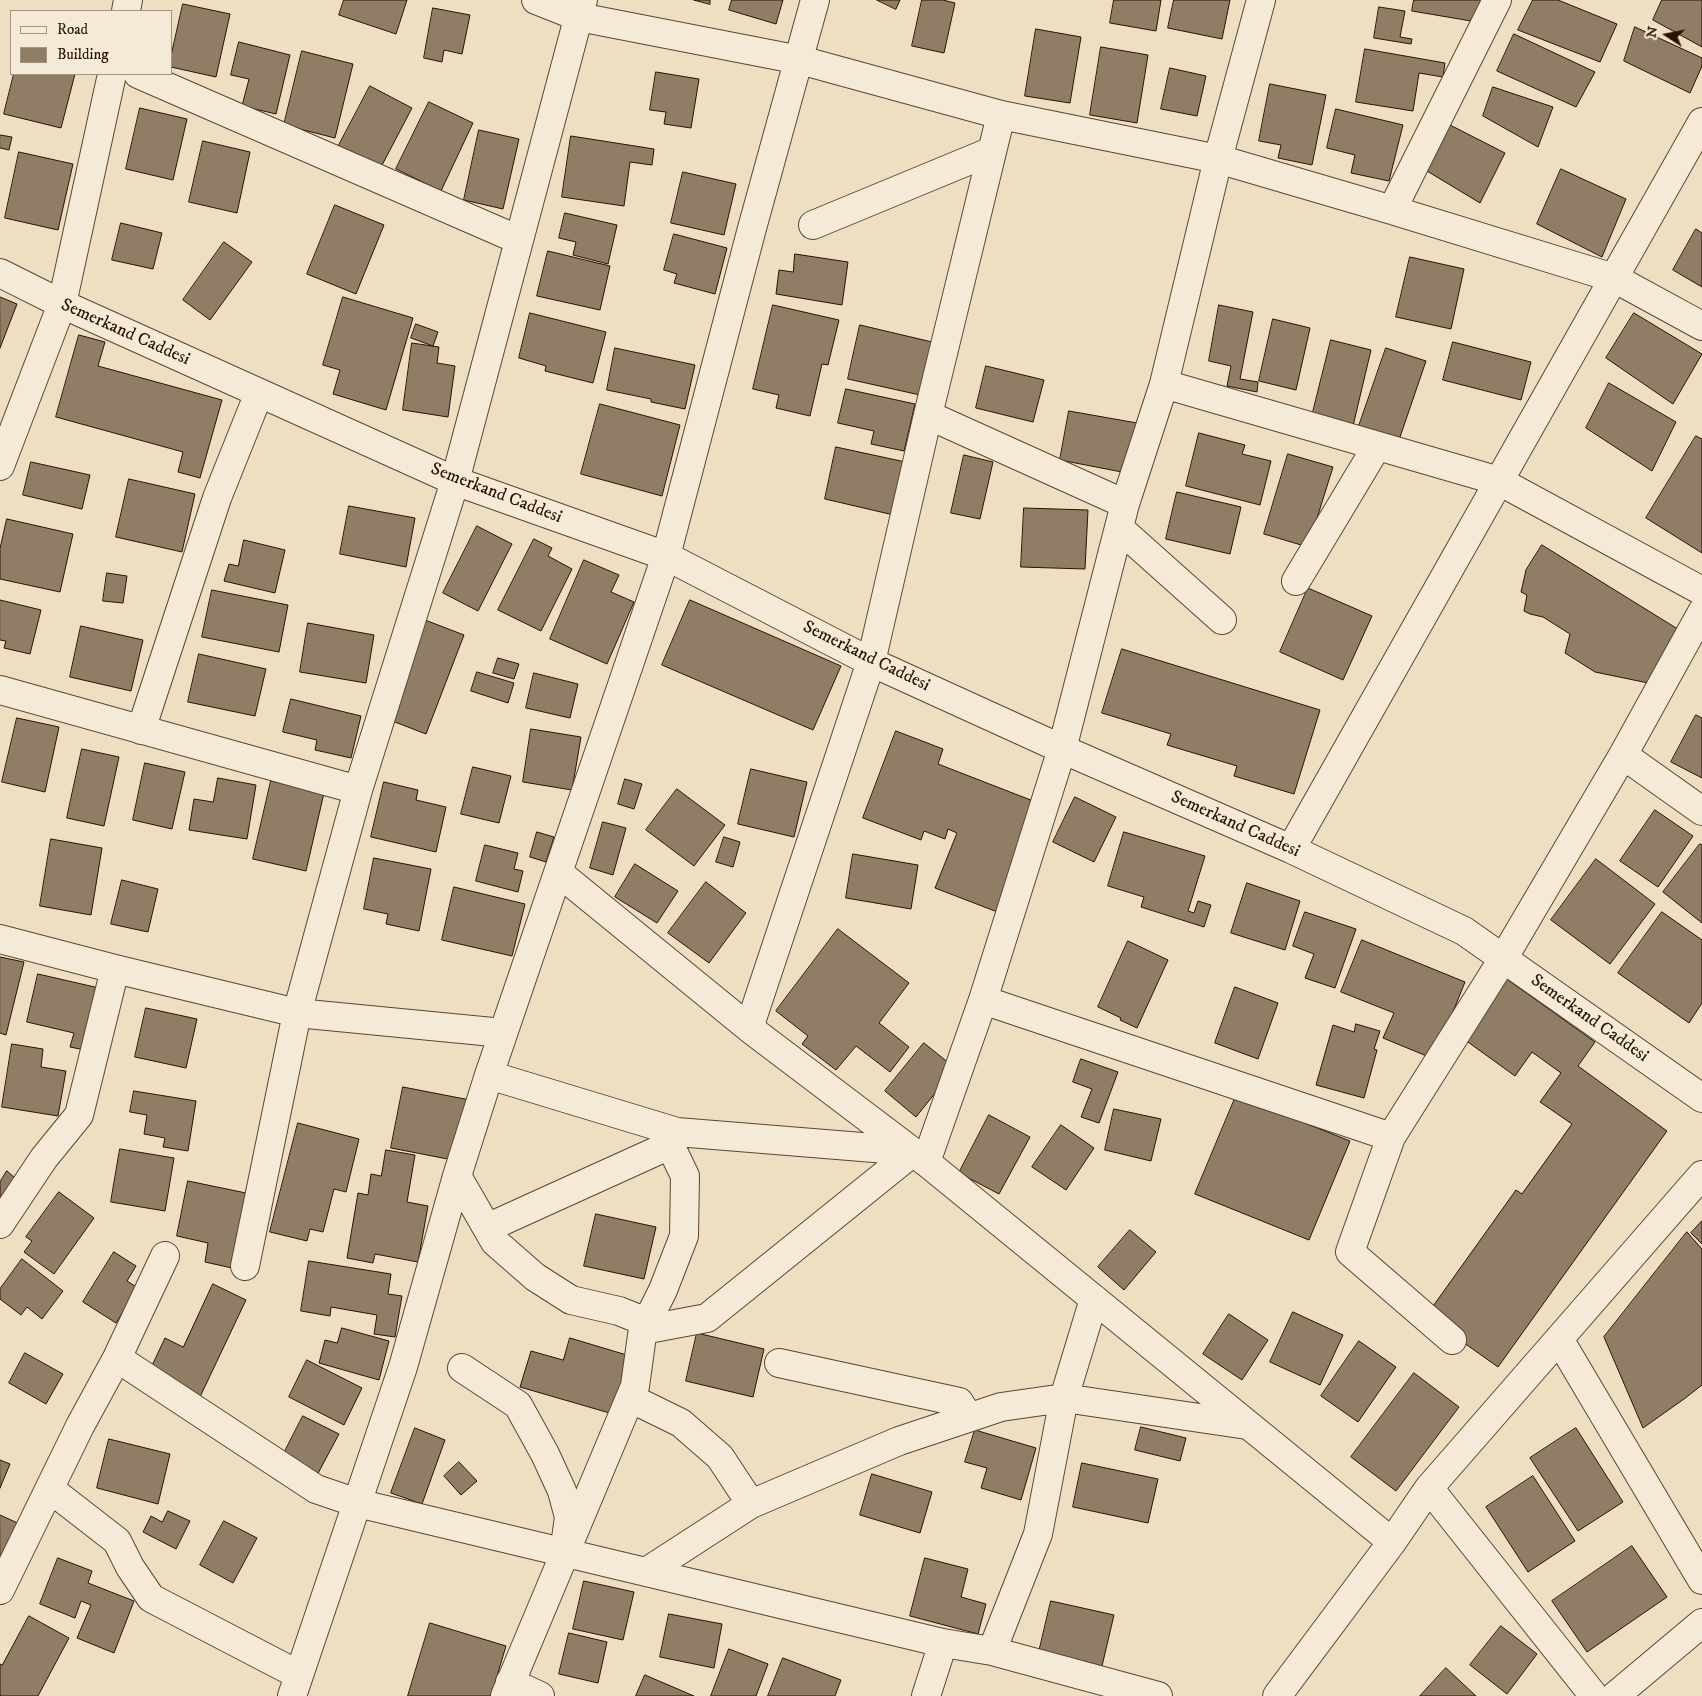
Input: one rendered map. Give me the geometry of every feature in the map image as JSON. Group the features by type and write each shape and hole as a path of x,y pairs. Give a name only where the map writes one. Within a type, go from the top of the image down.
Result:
{"street":[{"path":"536,0 581,8 800,60 1001,115 1218,159 1614,278 1702,326"},
{"path":"50,1489 117,1541 130,1568 151,1598 296,1686 403,1367 456,1176 489,1075 666,556 815,0"},
{"path":"643,1330 707,1318 917,1155 983,1000 1062,749 1122,516 1164,384 1218,159 1261,0"},
{"path":"1392,210 1497,0"},
{"path":"245,1266 297,1013 358,790 455,481 581,8"},
{"path":"0,466 62,304 112,75"},
{"path":"140,75 519,240"},
{"path":"749,1028 871,662 1001,115"},
{"path":"1291,849 1702,122"},
{"path":"813,225 992,152"},
{"name":"Semerkand Caddesi","path":"0,273 62,304 455,481 666,556 871,662 1062,749 1291,849 1464,931 1702,1098"},
{"path":"1164,384 1499,481 1702,590"},
{"path":"141,730 217,498 259,393"},
{"path":"928,416 1122,516 1222,620"},
{"path":"1296,581 1377,446"},
{"path":"1452,1340 1350,1252 1391,1137 1503,959 1623,755 1702,612"},
{"path":"0,690 358,790"},
{"path":"1623,755 1702,811"},
{"path":"559,873 749,1028 917,1155 1392,1542"},
{"path":"0,939 297,1013 503,1033"},
{"path":"0,1224 44,1158 79,1115 115,969"},
{"path":"983,1000 1391,1137"},
{"path":"489,1075 666,1136 685,1176 684,1236 663,1290 643,1330"},
{"path":"487,1228 677,1132 917,1155"},
{"path":"1276,1696 1392,1542 1429,1488 1702,1175"},
{"path":"456,1176 495,1242 535,1277 571,1300 619,1311 644,1322 635,1386 508,1689 540,1696"},
{"path":"0,1590 80,1426 118,1358 165,1256"},
{"path":"992,1651 1038,1534 1064,1398 1094,1299"},
{"path":"1559,1339 1702,1580"},
{"path":"118,1358 316,1489 357,1503 943,1643 992,1651 1158,1696"},
{"path":"779,1363 959,1402 970,1418"},
{"path":"462,1368 518,1405 545,1454 562,1491 569,1517 565,1553"},
{"path":"630,1398 681,1423 720,1457 751,1504"},
{"path":"646,1572 751,1504 899,1441 1001,1407 1064,1398 1249,1426"},
{"path":"1429,1488 1594,1696"},
{"path":"1615,1696 1702,1622"},
{"path":"926,1696 943,1643"}],"building":[{"path":"344,0 407,0 396,34 339,15"},
{"path":"694,0 710,0 710,4"},
{"path":"732,0 783,0 776,24 729,10"},
{"path":"877,0 900,0 896,9"},
{"path":"922,0 943,0 955,3 944,53 912,46"},
{"path":"1114,0 1161,0 1156,31 1110,23"},
{"path":"1174,0 1230,0 1222,39 1168,28"},
{"path":"1414,0 1481,0 1477,22 1412,11"},
{"path":"1533,0 1558,0 1617,24 1600,62 1518,30"},
{"path":"1662,0 1702,0 1702,47 1653,20"},
{"path":"183,4 230,14 216,77 172,67 172,52"},
{"path":"1379,7 1405,11 1400,37 1412,39 1411,44 1374,38"},
{"path":"433,8 470,15 462,54 444,50 442,62 424,58"},
{"path":"1635,27 1702,58 1702,66 1690,93 1624,61"},
{"path":"1036,29 1081,37 1070,103 1025,96"},
{"path":"1514,34 1595,72 1576,107 1497,71"},
{"path":"239,42 290,55 276,114 242,106 249,79 231,75"},
{"path":"1101,47 1148,55 1137,123 1090,115"},
{"path":"1365,49 1445,63 1443,77 1419,73 1413,111 1356,102"},
{"path":"302,51 353,64 335,138 284,125"},
{"path":"1170,68 1206,76 1197,116 1161,109"},
{"path":"656,72 699,79 691,128 664,124 666,112 650,110"},
{"path":"14,75 75,75 61,128 4,114"},
{"path":"1270,84 1326,95 1312,165 1278,158 1281,145 1259,141"},
{"path":"370,86 412,108 380,169 338,147"},
{"path":"1493,87 1553,107 1538,147 1483,116"},
{"path":"429,102 473,123 441,191 396,169"},
{"path":"140,108 187,119 173,180 126,169"},
{"path":"1336,109 1403,125 1389,181 1351,173 1355,155 1327,148"},
{"path":"1450,125 1505,153 1480,203 1427,171"},
{"path":"479,130 519,139 503,209 464,200"},
{"path":"0,135 12,137 9,150 0,148"},
{"path":"571,136 654,149 652,165 630,162 624,206 562,197"},
{"path":"203,141 250,152 237,213 189,202"},
{"path":"19,152 73,164 58,230 5,218"},
{"path":"1561,169 1626,199 1602,257 1537,224"},
{"path":"683,172 736,184 724,235 671,223"},
{"path":"335,205 384,225 356,294 307,274"},
{"path":"565,213 617,225 608,264 573,255 576,242 559,238"},
{"path":"121,223 162,233 153,269 112,260"},
{"path":"1696,229 1702,233 1702,287 1673,270"},
{"path":"674,234 727,248 715,294 674,283 677,274 664,270"},
{"path":"224,242 252,262 210,320 183,300"},
{"path":"548,251 610,266 600,310 537,296"},
{"path":"795,254 848,262 842,305 776,294 779,270 793,272"},
{"path":"1410,257 1464,269 1451,329 1396,317"},
{"path":"0,297 17,304 0,348"},
{"path":"343,297 413,318 386,410 333,394 340,370 323,365"},
{"path":"773,305 839,320 828,365 822,364 810,416 776,408 779,395 753,389"},
{"path":"1219,305 1253,312 1240,379 1258,382 1257,392 1227,386 1231,366 1209,361"},
{"path":"530,313 606,332 593,383 545,371 546,366 519,358"},
{"path":"1634,313 1702,354 1673,404 1606,358"},
{"path":"1273,319 1310,328 1296,390 1259,381"},
{"path":"416,324 438,332 433,346 411,338"},
{"path":"860,325 932,342 920,395 848,379"},
{"path":"79,335 105,342 98,366 222,400 200,478 178,472 183,452 56,417"},
{"path":"1331,340 1371,350 1353,426 1312,416"},
{"path":"1453,342 1531,362 1521,400 1443,380"},
{"path":"412,343 439,347 437,363 455,366 448,417 403,410"},
{"path":"615,348 695,365 685,409 651,402 651,399 607,390"},
{"path":"1386,348 1426,361 1399,440 1359,426"},
{"path":"986,366 1044,380 1033,422 976,408"},
{"path":"1609,383 1676,422 1652,471 1586,428"},
{"path":"846,389 915,404 904,451 871,444 874,431 838,423"},
{"path":"600,404 680,425 662,496 581,474"},
{"path":"1069,411 1137,423 1127,473 1060,460"},
{"path":"1199,433 1245,445 1242,454 1271,461 1260,505 1186,486"},
{"path":"1696,436 1702,439 1702,553 1646,518"},
{"path":"836,447 910,463 898,516 825,499"},
{"path":"1288,454 1333,467 1308,547 1264,534"},
{"path":"964,455 993,462 980,519 951,513"},
{"path":"31,462 90,475 82,509 23,495"},
{"path":"129,479 195,494 182,552 116,537"},
{"path":"1177,492 1241,507 1230,554 1166,539"},
{"path":"349,506 415,518 406,567 340,554"},
{"path":"1024,508 1088,510 1085,569 1021,567"},
{"path":"7,519 73,534 60,592 0,579 0,549"},
{"path":"477,526 512,544 478,611 443,593"},
{"path":"534,539 552,548 548,556 572,569 541,631 498,610"},
{"path":"244,540 285,550 275,593 224,581 229,564 238,566"},
{"path":"1542,545 1681,631 1653,684 1595,672 1565,653 1570,634 1543,617 1524,611 1527,595 1521,592 1526,570"},
{"path":"584,560 619,575 611,592 634,602 607,664 550,639"},
{"path":"107,573 127,576 123,603 103,601"},
{"path":"1308,588 1372,616 1343,680 1280,652"},
{"path":"212,590 288,605 279,652 202,637"},
{"path":"0,600 41,610 30,654 4,648 6,641 0,640"},
{"path":"690,600 841,666 813,730 662,665"},
{"path":"425,620 464,635 426,734 387,719"},
{"path":"308,623 374,635 366,683 300,672"},
{"path":"81,626 143,640 131,691 70,677"},
{"path":"1122,649 1320,710 1294,794 1234,776 1237,766 1167,745 1171,734 1102,713"},
{"path":"199,654 266,669 255,716 188,702"},
{"path":"498,658 519,664 514,679 493,673"},
{"path":"477,672 514,683 508,703 471,691"},
{"path":"534,673 578,684 570,718 526,708"},
{"path":"291,699 361,716 351,758 315,750 317,740 283,732"},
{"path":"1696,715 1702,718 1702,778 1671,762"},
{"path":"17,718 59,727 45,792 2,782"},
{"path":"531,729 581,737 572,790 523,782"},
{"path":"896,731 943,749 938,764 1041,804 1000,913 935,888 957,833 948,829 945,839 924,831 921,840 863,818"},
{"path":"82,749 119,757 104,826 67,818"},
{"path":"145,763 185,772 172,829 133,820"},
{"path":"473,767 511,776 499,823 461,814"},
{"path":"751,769 807,782 794,837 738,824"},
{"path":"218,778 256,785 247,839 189,830 194,799 213,802"},
{"path":"625,779 642,784 634,809 618,804"},
{"path":"271,781 324,793 306,871 253,859"},
{"path":"384,782 418,790 416,800 446,807 436,852 371,837"},
{"path":"677,789 725,825 694,866 646,830"},
{"path":"1075,797 1116,817 1094,862 1053,842"},
{"path":"1655,810 1693,836 1658,887 1620,861"},
{"path":"603,822 626,828 613,875 590,868"},
{"path":"537,832 554,837 546,862 530,857"},
{"path":"1124,832 1205,856 1188,911 1194,913 1198,901 1211,905 1204,927 1141,907 1144,897 1108,886"},
{"path":"724,837 740,842 733,867 716,862"},
{"path":"51,839 102,848 91,915 40,906"},
{"path":"1700,844 1702,845 1702,923 1663,892"},
{"path":"485,845 518,853 514,869 523,871 518,892 476,881"},
{"path":"853,854 918,865 911,909 846,898"},
{"path":"374,858 431,869 419,931 386,924 388,914 364,909"},
{"path":"1596,859 1655,904 1610,964 1551,920"},
{"path":"635,864 678,891 657,923 615,897"},
{"path":"122,880 158,889 148,932 111,924"},
{"path":"706,882 746,913 709,963 668,933"},
{"path":"1247,883 1300,901 1285,950 1231,933"},
{"path":"454,887 525,904 512,956 442,940"},
{"path":"1305,912 1356,929 1335,988 1305,978 1314,954 1293,946"},
{"path":"1662,912 1702,940 1702,1003 1689,1023 1618,973"},
{"path":"838,929 909,983 879,1023 909,1047 890,1072 856,1046 836,1070 802,1044 808,1036 776,1011"},
{"path":"1362,940 1465,982 1434,1059 1383,1038 1394,1013 1341,992"},
{"path":"1128,941 1168,960 1137,1028 1098,1007"},
{"path":"0,957 24,962 6,1035 0,1033"},
{"path":"38,974 99,988 85,1050 70,1047 74,1033 27,1022"},
{"path":"1504,977 1595,1042 1578,1066 1667,1131 1498,1367 1426,1316 1516,1190 1522,1194 1572,1124 1540,1102 1561,1073 1532,1052 1515,1076 1461,1037"},
{"path":"1235,987 1278,1003 1258,1059 1215,1043"},
{"path":"146,1008 197,1019 186,1068 135,1057"},
{"path":"1356,1024 1380,1031 1374,1049 1377,1050 1364,1098 1316,1085 1333,1025 1354,1032"},
{"path":"924,1043 955,1068 916,1117 885,1091"},
{"path":"12,1044 43,1049 41,1067 66,1071 58,1116 2,1107"},
{"path":"1081,1059 1118,1072 1099,1123 1081,1117 1092,1089 1073,1082"},
{"path":"403,1087 470,1100 458,1161 391,1148"},
{"path":"134,1091 196,1101 188,1151 163,1147 165,1138 144,1134 147,1115 130,1112"},
{"path":"1236,1096 1350,1141 1309,1240 1195,1194"},
{"path":"1114,1109 1161,1119 1151,1161 1105,1150"},
{"path":"989,1115 1030,1137 999,1194 959,1173"},
{"path":"298,1123 359,1139 346,1192 334,1189 323,1232 310,1229 307,1241 270,1232"},
{"path":"1061,1125 1094,1148 1066,1190 1032,1167"},
{"path":"120,1149 174,1158 165,1211 111,1202"},
{"path":"386,1150 415,1155 407,1202 428,1206 418,1262 375,1254 373,1263 347,1258 358,1193 368,1195 371,1174 381,1176"},
{"path":"7,1171 21,1183 0,1209 0,1182"},
{"path":"188,1181 246,1193 232,1268 205,1262 208,1243 177,1236"},
{"path":"59,1192 94,1218 54,1274 24,1252 32,1241 26,1237"},
{"path":"596,1214 656,1227 644,1279 584,1266"},
{"path":"1702,1221 1702,1244 1691,1233"},
{"path":"1130,1230 1156,1252 1124,1290 1098,1267"},
{"path":"1687,1232 1702,1249 1702,1385 1643,1428 1604,1337"},
{"path":"114,1252 136,1266 127,1281 138,1288 116,1323 83,1302"},
{"path":"22,1259 63,1291 42,1319 27,1307 21,1315 0,1299 0,1289"},
{"path":"309,1261 391,1274 388,1294 402,1296 395,1337 374,1334 377,1315 331,1307 330,1316 301,1311"},
{"path":"213,1284 246,1300 199,1399 148,1374 165,1338 183,1347"},
{"path":"1293,1312 1343,1335 1320,1385 1270,1362"},
{"path":"1229,1314 1268,1340 1242,1380 1203,1354"},
{"path":"342,1328 389,1341 379,1380 319,1363 325,1340 337,1343"},
{"path":"697,1333 764,1349 753,1397 686,1381"},
{"path":"570,1338 630,1356 613,1414 520,1387 531,1351 563,1360"},
{"path":"1359,1341 1396,1367 1358,1422 1321,1396"},
{"path":"25,1353 63,1374 46,1404 9,1383"},
{"path":"307,1360 362,1388 344,1425 289,1397"},
{"path":"1414,1373 1459,1407 1396,1491 1351,1457"},
{"path":"303,1416 339,1434 315,1479 280,1461"},
{"path":"1141,1427 1186,1438 1180,1461 1135,1450"},
{"path":"415,1428 445,1440 422,1504 391,1493"},
{"path":"1576,1428 1623,1502 1578,1531 1530,1458"},
{"path":"975,1430 1036,1448 1021,1500 981,1488 987,1468 965,1462"},
{"path":"109,1439 170,1454 158,1504 97,1488"},
{"path":"0,1460 10,1464 0,1488"},
{"path":"459,1462 477,1481 461,1495 444,1476"},
{"path":"1082,1463 1158,1479 1148,1523 1073,1507"},
{"path":"872,1474 932,1492 920,1533 860,1515"},
{"path":"1533,1476 1575,1541 1528,1572 1486,1507"},
{"path":"168,1511 190,1521 176,1549 143,1532 151,1516 162,1522"},
{"path":"0,1515 22,1525 0,1578"},
{"path":"224,1521 257,1538 233,1583 200,1565"},
{"path":"1632,1546 1667,1597 1587,1652 1552,1601"},
{"path":"58,1558 92,1571 88,1583 134,1601 114,1653 77,1638 91,1605 81,1601 75,1618 40,1604"},
{"path":"925,1558 968,1569 961,1597 986,1604 978,1634 910,1616"},
{"path":"584,1581 634,1592 623,1640 573,1629"},
{"path":"1051,1601 1114,1615 1102,1666 1039,1652"},
{"path":"669,1614 722,1624 714,1668 660,1657"},
{"path":"29,1616 69,1638 38,1696 0,1696 0,1664 2,1665"},
{"path":"430,1623 506,1646 491,1696 408,1696"},
{"path":"1501,1626 1537,1654 1507,1694 1470,1665"},
{"path":"569,1633 607,1642 598,1683 559,1674"},
{"path":"729,1649 768,1664 756,1696 711,1696"},
{"path":"783,1658 841,1680 835,1696 768,1696"},
{"path":"1446,1668 1476,1696 1420,1696"},
{"path":"645,1675 694,1696 636,1696"}]}
